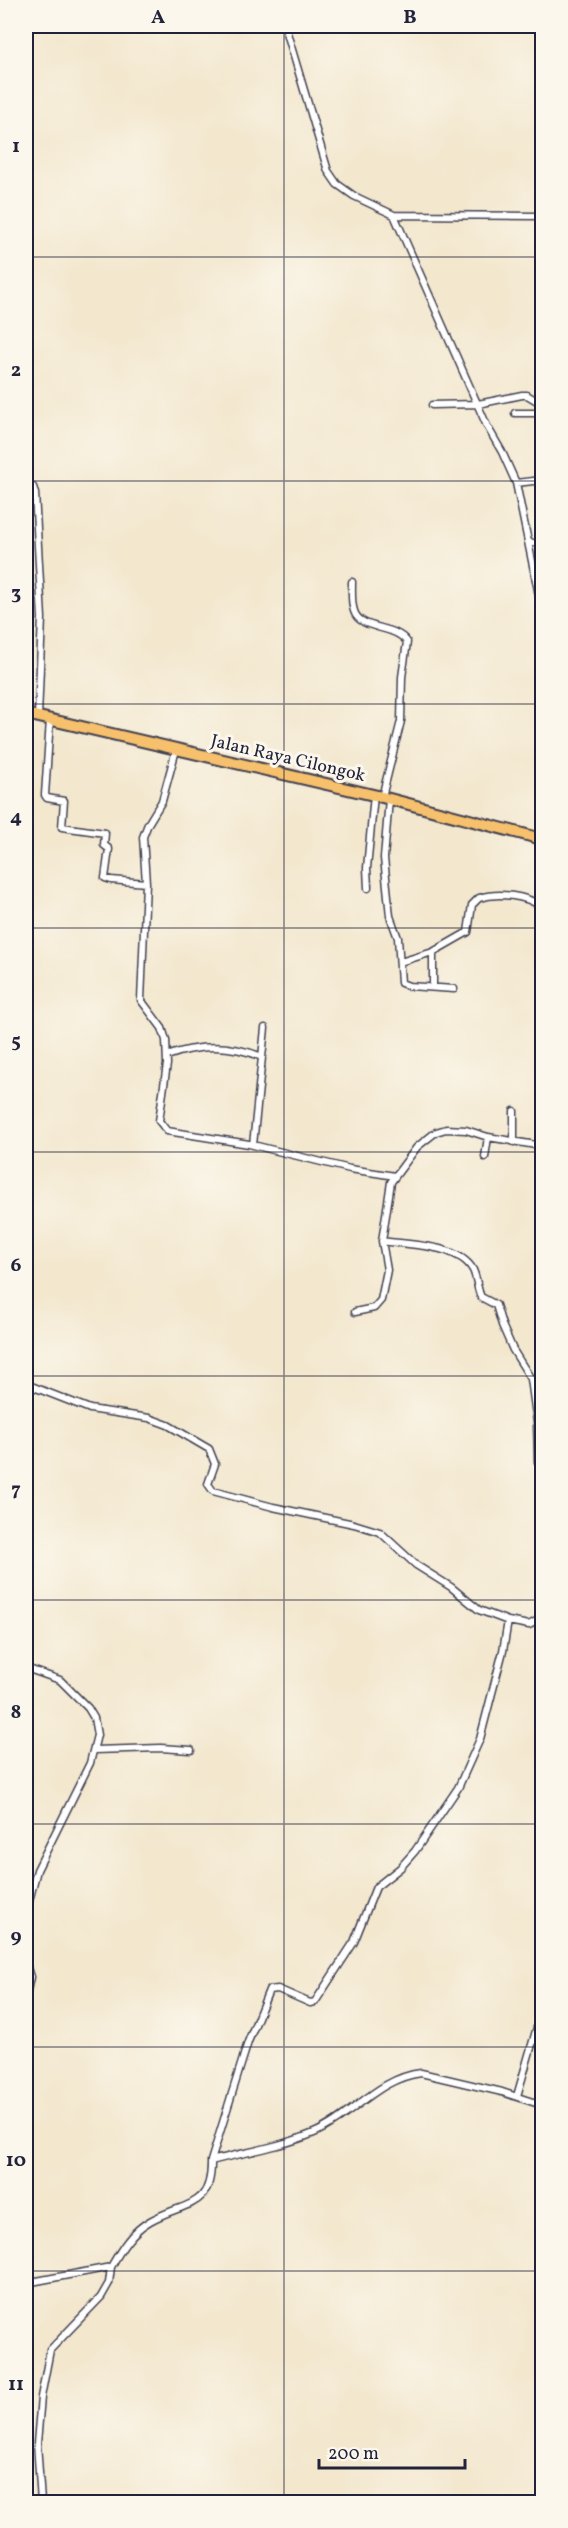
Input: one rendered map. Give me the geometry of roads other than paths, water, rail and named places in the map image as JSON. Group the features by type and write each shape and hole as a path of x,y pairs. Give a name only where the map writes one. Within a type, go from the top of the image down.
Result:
{"highway":[{"name":"Jalan Raya Cilongok","path":"26,714 382,797 543,839"}],"street":[{"path":"285,26 328,171 337,184 354,196 394,215 543,216"},
{"path":"394,215 478,404 516,483 543,610"},
{"path":"432,405 478,404 522,395 527,395 543,404"},
{"path":"515,413 543,413"},
{"path":"516,483 543,480"},
{"path":"26,485 34,489 42,618 38,717"},
{"path":"529,543 543,543"},
{"path":"352,582 356,616 365,623 388,628 407,642 402,674 401,721 367,868 368,888"},
{"path":"50,720 45,795 47,798 64,801 62,827 105,833 105,845 109,849 105,878 146,883"},
{"path":"176,750 162,801 142,837 146,883 141,1000 162,1028 167,1056 159,1121 167,1131 253,1145 350,1169 395,1176"},
{"path":"382,797 384,858 389,906 398,938 403,985 454,989"},
{"path":"400,962 433,952 466,934 470,927 472,905 479,898 512,896 534,901 543,907"},
{"path":"433,952 433,987"},
{"path":"253,1145 266,1028"},
{"path":"167,1056 183,1050 214,1046 240,1048 262,1057"},
{"path":"514,1112 514,1142"},
{"path":"355,1312 374,1308 381,1300 387,1270 382,1241 389,1192 395,1176 417,1147 436,1132 455,1129 543,1146"},
{"path":"485,1157 488,1137"},
{"path":"382,1241 425,1246 450,1252 473,1270 481,1297 496,1305 502,1325 531,1379 537,1423 538,1462 543,1467"},
{"path":"26,1384 90,1409 149,1418 168,1425 209,1449 215,1464 208,1484 213,1491 380,1532 416,1565 452,1587 479,1610 508,1621 529,1624 543,1618"},
{"path":"41,2502 37,2443 41,2397 50,2350 101,2297 109,2283 111,2267 130,2237 149,2221 201,2198 211,2182 211,2161 248,2042 269,1990 278,1989 310,2003 315,2002 354,1942 376,1887 400,1868 415,1851 458,1788 480,1739 503,1651 508,1621"},
{"path":"26,1913 38,1870 90,1763 97,1735 88,1708 60,1680 27,1669"},
{"path":"94,1750 160,1748 191,1750"},
{"path":"26,1964 30,1977 26,1995"},
{"path":"517,2096 543,2010"},
{"path":"211,2161 265,2150 316,2133 372,2093 410,2074 421,2073 517,2096 543,2105"},
{"path":"26,2283 111,2267"}]}
